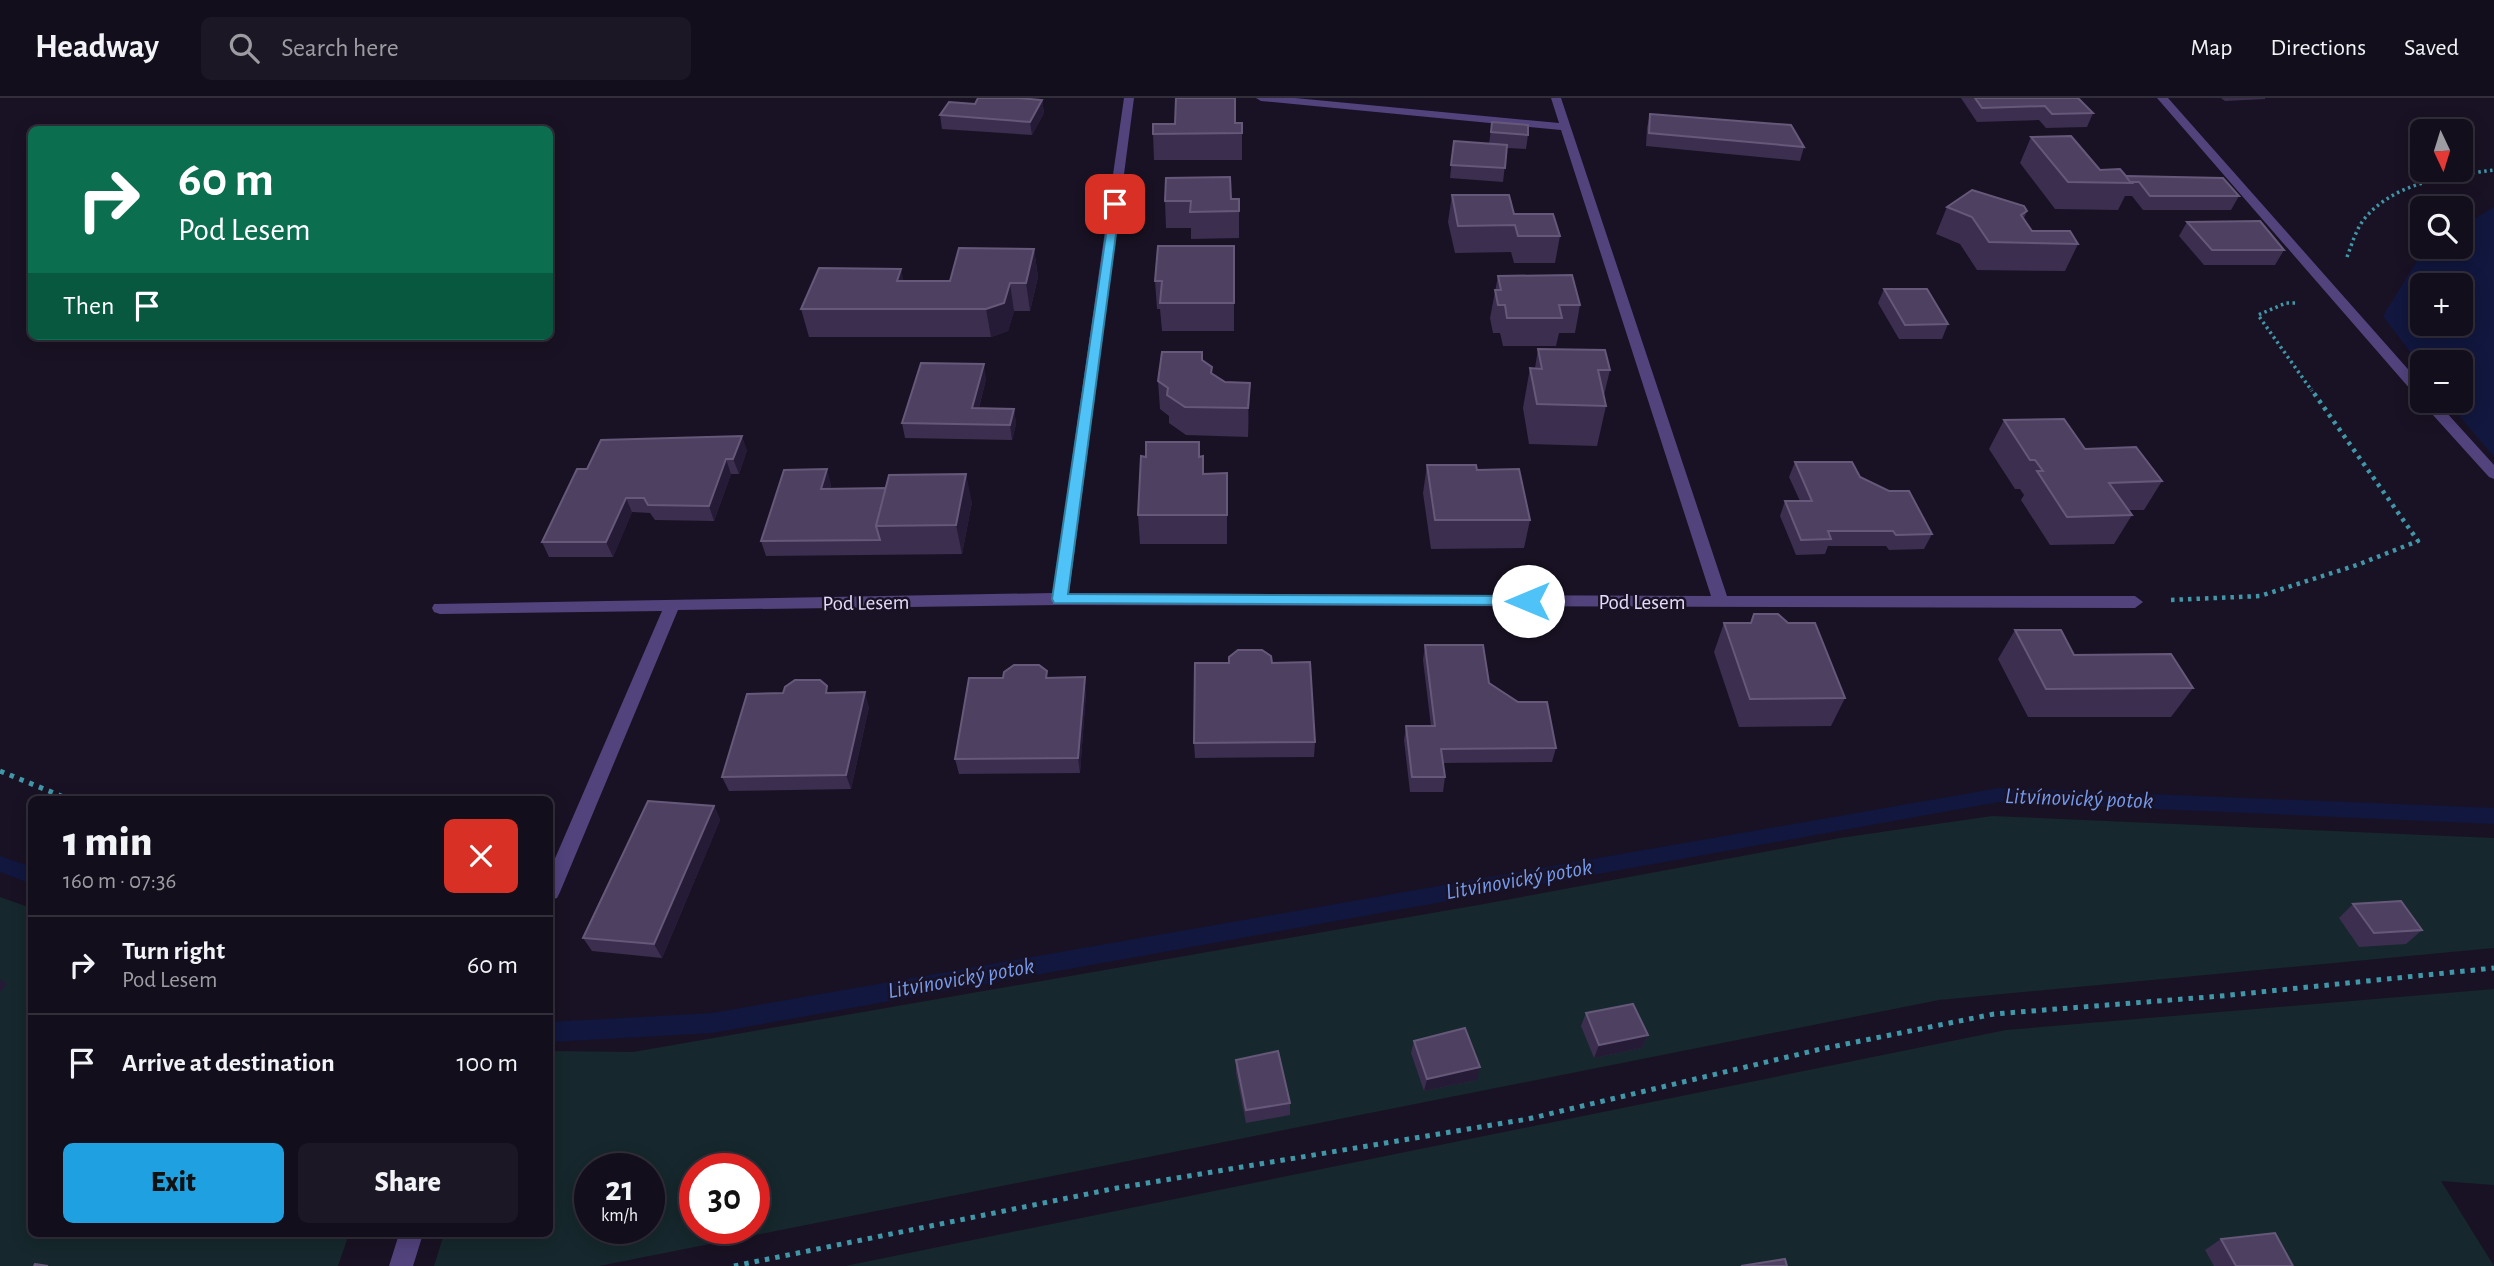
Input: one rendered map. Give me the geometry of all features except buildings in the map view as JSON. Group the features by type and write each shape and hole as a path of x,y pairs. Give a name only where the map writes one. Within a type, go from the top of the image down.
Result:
{"street":[{"path":"1060,599 1129,98"},
{"path":"1261,98 1565,127"},
{"name":"Pod Lesem","path":"1556,98 1721,602"},
{"path":"2162,98 2338,302 2410,381"},
{"path":"2439,413 2494,474"},
{"name":"Pod Lesem","path":"440,608 1060,599 2135,602"},
{"path":"553,885 672,606"},
{"path":"401,1266 410,1237"}],"path":[{"path":"2135,602 2260,596 2357,565 2417,541 2258,315 2286,303 2338,302 2346,257 2365,217 2395,194 2451,176 2494,170"},
{"path":"0,771 61,796"},
{"path":"734,1266 1117,1188 1528,1119 1821,1049 1994,1014 2221,996 2494,968"}],"green space":[{"path":"1992,816 2494,838 2494,948 1939,1000 770,1232 770,1153 679,1153 679,1244 710,1244 599,1266 434,1266 443,1237 553,1237 553,1051 633,1052 1484,904 1840,838"},
{"path":"0,897 28,907 28,1237 348,1237 338,1266 0,1266"},
{"path":"2494,989 2494,1185 2441,1181 2494,1266 845,1266 2006,1030"}],"shaded area":[{"path":"2494,207 2494,457 2457,413 2473,413 2473,350 2410,352 2383,316 2418,259 2473,259 2473,220"}],"waterway":[{"name":"Litvínovický potok","path":"553,1032 712,1023 1999,795 2494,816"},
{"name":"Litvínovický potok","path":"0,864 28,874"}],"route":[{"path":"1115,204 1060,599 1528,601"}]}
